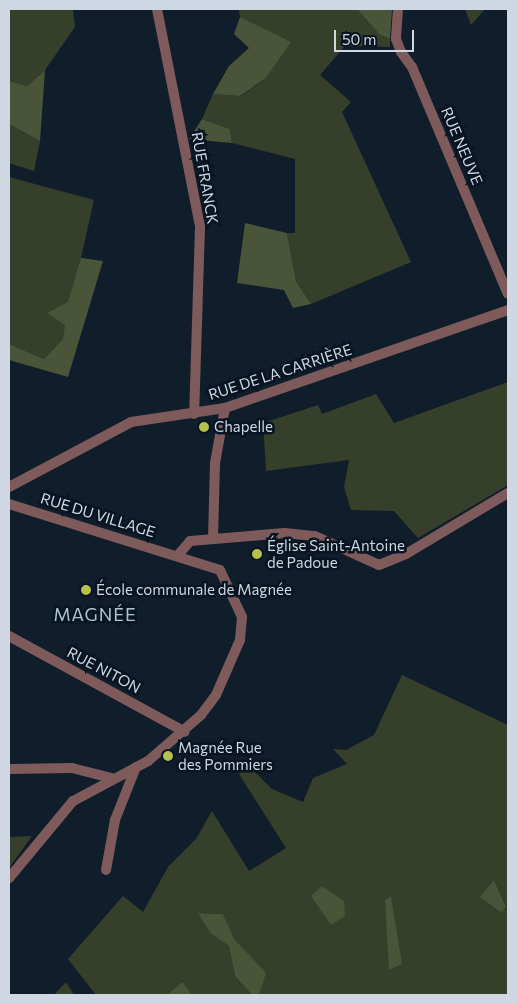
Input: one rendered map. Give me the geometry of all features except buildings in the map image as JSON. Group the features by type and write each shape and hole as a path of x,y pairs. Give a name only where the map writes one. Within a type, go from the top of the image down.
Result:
{"street":[{"name":"RUE FRANCK","path":"157,9 200,227 194,414"},
{"name":"RUE NEUVE","path":"398,9 396,39 401,52 412,67 508,294"},
{"name":"RUE DE LA CARRIÈRE","path":"9,487 132,422 225,408 508,310"},
{"path":"213,539 215,463 225,408"},
{"path":"178,554 190,541 284,533 315,536 379,565 406,554 508,493"},
{"name":"RUE DU VILLAGE","path":"9,504 178,554 226,575 242,617 240,640 216,696 185,732"},
{"name":"RUE NITON","path":"9,636 185,732"},
{"path":"9,878 73,801 111,778 136,767 185,732"},
{"path":"106,870 115,820 136,767"},
{"path":"9,769 72,768 111,778"}],"green space":[{"path":"9,9 73,9 75,27 45,70 27,86 9,81"},
{"path":"239,9 357,9 380,35 390,39 390,47 345,46 320,75 351,102 342,112 411,262 311,304 296,281 287,233 295,233 295,159 232,143 230,129 202,119 213,94 241,96 266,78 290,42 240,17"},
{"path":"357,9 392,9 390,39 380,35"},
{"path":"465,9 485,9 471,25"},
{"path":"240,17 291,42 266,78 240,96 213,94 229,66 249,48 234,34"},
{"path":"45,70 40,141 9,124 9,81 27,86"},
{"path":"202,119 230,129 232,143 189,139"},
{"path":"9,124 40,141 34,171 9,163"},
{"path":"9,177 94,200 63,339 44,359 9,344"},
{"path":"245,223 287,233 296,281 311,304 293,308 284,290 237,283"},
{"path":"81,258 103,261 68,377 9,360 9,344 44,359 63,339 65,325 47,313 68,302"},
{"path":"508,382 508,485 418,538 394,511 351,510 344,487 349,460 266,471 263,423 318,405 322,414 376,394 394,423"},
{"path":"402,675 508,725 508,995 259,995 265,973 235,940 223,914 199,913 211,934 229,946 235,976 252,995 192,995 183,982 170,995 96,995 68,959 123,896 143,912 168,867 196,839 212,811 249,871 286,848 239,774 247,764 272,789 303,802 313,778 347,764 333,749 346,750 374,735","holes":["494,880 506,905 502,913"]},
{"path":"32,836 9,868 9,837"},
{"path":"494,880 506,906 502,913 480,897"},
{"path":"322,886 344,901 345,916 331,925 311,896"},
{"path":"391,896 402,964 389,970 385,900"},
{"path":"198,913 223,914 235,940 266,973 259,995 252,995 235,976 229,946 211,934"},
{"path":"66,982 74,995 54,995"},
{"path":"183,982 192,995 170,995 169,993"}],"place":[{"name":"Chapelle","path":"204,427"},
{"name":"Église Saint-Antoine de Padoue","path":"257,554"},
{"name":"École communale de Magnée","path":"86,590"},
{"name":"Magnée Rue des Pommiers","path":"168,756"}],"district":[{"name":"MAGNÉE","path":"95,614"}]}
